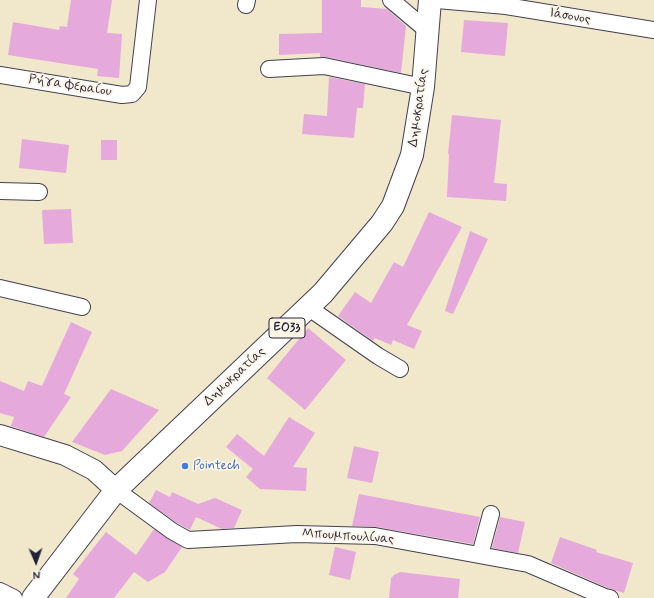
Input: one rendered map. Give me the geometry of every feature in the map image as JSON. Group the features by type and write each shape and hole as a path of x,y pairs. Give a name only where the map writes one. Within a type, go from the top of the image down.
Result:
{"main road":[{"name":"Δημοκρατίας","path":"33,598 116,490 309,308 369,239 393,206 412,155 423,87 430,0"}],"street":[{"name":"Ρήγα Φεραίου","path":"0,75 122,95 132,94 138,87 148,0"},
{"path":"391,0 428,32"},
{"name":"Ιάσονος","path":"437,0 506,6 654,30"},
{"path":"269,69 324,66 423,87"},
{"path":"0,191 39,192"},
{"path":"0,288 82,307"},
{"path":"309,308 378,356 400,369"},
{"path":"0,435 65,454 94,470 116,490"},
{"name":"Μπουμπουλίνας","path":"116,490 172,531 188,540 297,534 375,536 528,564 610,598"},
{"path":"480,555 491,514"},
{"path":"0,591 14,598"}],"building":[{"path":"71,0 112,0 107,33 122,34 119,78 97,76 98,69 8,55 13,22 59,30 60,26 67,27"},
{"path":"322,0 361,0 361,7 387,9 406,26 401,73 320,57 320,53 279,55 279,34 322,33"},
{"path":"464,20 508,23 505,56 461,52"},
{"path":"329,77 365,84 363,108 357,108 354,138 302,134 304,114 327,116"},
{"path":"452,115 501,120 494,183 507,184 506,201 447,197 448,154"},
{"path":"22,139 69,145 66,173 19,168"},
{"path":"101,140 117,140 117,160 101,160"},
{"path":"71,209 73,243 44,244 42,210"},
{"path":"429,212 462,227 407,325 422,331 414,349 393,340 391,345 375,338 373,341 338,316 355,292 371,303 394,262 403,267"},
{"path":"470,231 488,239 453,314 445,311"},
{"path":"71,322 92,332 64,394 71,397 44,437 11,426 14,417 0,413 0,381 24,391 28,381 42,386"},
{"path":"308,328 346,360 305,410 267,378"},
{"path":"111,389 159,410 122,451 105,455 72,442"},
{"path":"289,417 315,433 293,467 307,468 306,491 260,489 246,477 253,469 226,447 237,434 264,456"},
{"path":"354,446 379,452 372,483 347,478"},
{"path":"156,490 170,497 172,492 198,504 215,498 242,510 234,528 222,529 196,517 190,530 177,523 149,503"},
{"path":"359,494 480,517 473,544 377,527 352,526"},
{"path":"500,517 525,522 518,553 492,548"},
{"path":"154,529 182,547 165,572 148,582 134,572 114,598 66,598 79,579 73,574 106,532 136,555"},
{"path":"560,537 597,550 596,552 633,563 624,593 608,588 551,563"},
{"path":"335,547 356,552 350,580 329,575"},
{"path":"400,572 460,579 458,598 389,598 391,578"}],"place":[{"name":"Pointech","path":"185,466"}]}
